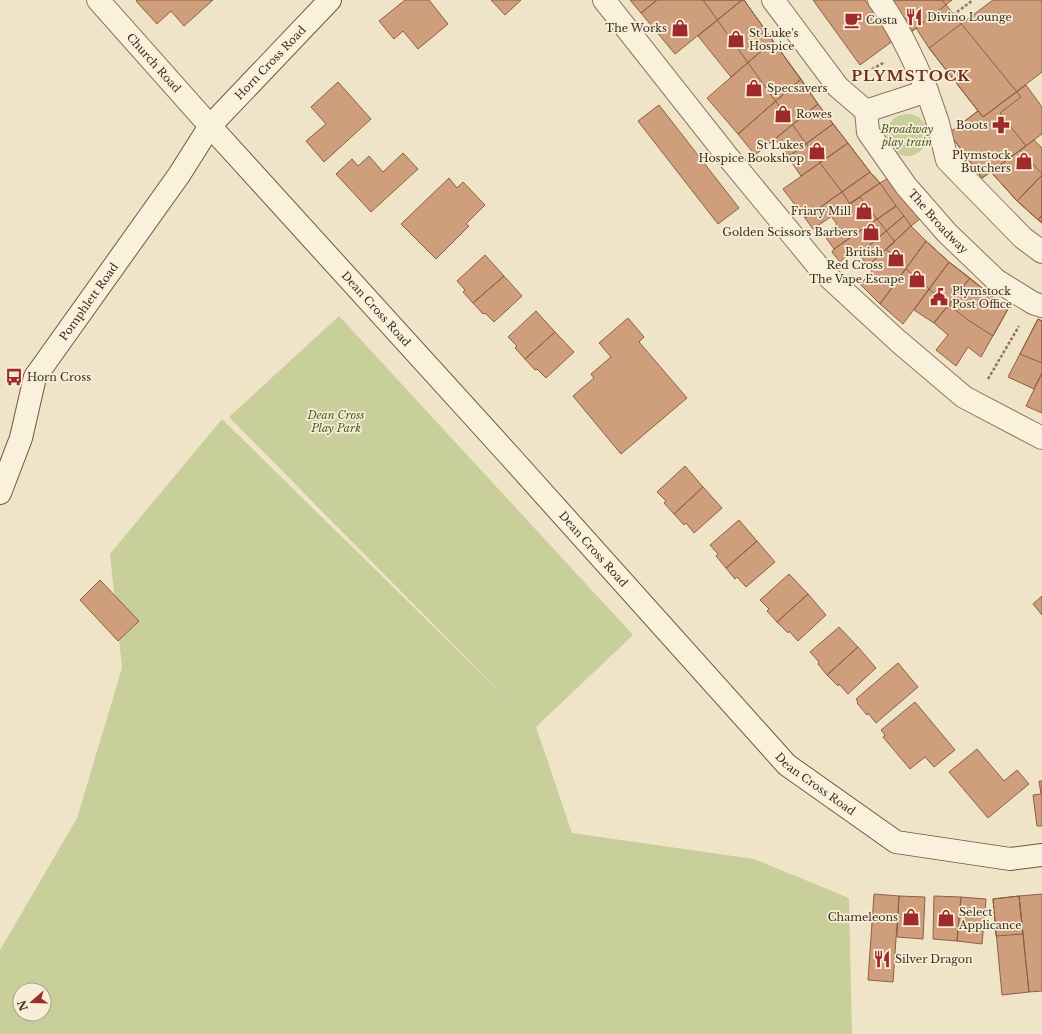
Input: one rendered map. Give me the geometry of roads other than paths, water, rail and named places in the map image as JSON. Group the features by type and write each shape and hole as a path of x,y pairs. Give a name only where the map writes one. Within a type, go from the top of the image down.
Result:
{"street":[{"name":"Church Road","path":"98,0 210,126"},
{"name":"Horn Cross Road","path":"210,126 330,0"},
{"path":"604,0 728,157 822,271 898,341 964,397 1042,438"},
{"path":"773,0 838,87 866,111 927,91"},
{"path":"878,0 888,13 915,62 938,123 947,160 1023,238 1042,252"},
{"name":"The Broadway","path":"866,111 868,132 906,186 947,233 996,280 1033,303 1042,306"},
{"name":"Pomphlett Road","path":"0,493 21,438 35,377 179,175 210,126"},
{"name":"Dean Cross Road","path":"210,126 508,454 787,765 896,842 1010,859 1042,855"}],"place":[{"name":"Divino Lounge","path":"914,17"},
{"name":"Costa","path":"853,20"},
{"name":"The Works","path":"680,28"},
{"name":"St Luke's Hospice","path":"736,39"},
{"name":"Specsavers","path":"754,88"},
{"name":"Rowes","path":"783,114"},
{"name":"Boots","path":"1001,125"},
{"name":"St Lukes Hospice Bookshop","path":"817,151"},
{"name":"Plymstock Butchers","path":"1024,161"},
{"name":"Friary Mill","path":"864,211"},
{"name":"Golden Scissors Barbers","path":"871,232"},
{"name":"British Red Cross","path":"896,258"},
{"name":"The Vape Escape","path":"917,279"},
{"name":"Plymstock Post Office","path":"939,297"},
{"name":"Horn Cross","path":"14,377"},
{"name":"Chameleons","path":"911,917"},
{"name":"Select Applicance","path":"946,918"},
{"name":"Silver Dragon","path":"882,959"}],"district":[{"name":"PLYMSTOCK","path":"911,76"}],"park label":[{"name":"Broadway play train","path":"907,135"},
{"name":"Dean Cross Play Park","path":"336,421"}]}
